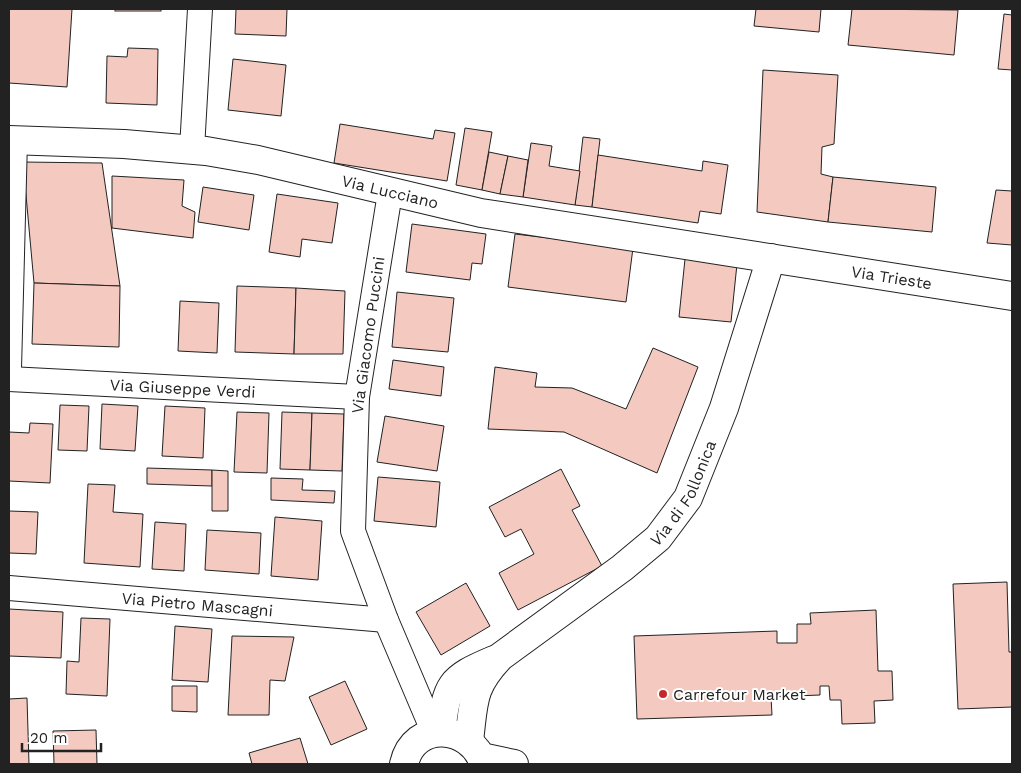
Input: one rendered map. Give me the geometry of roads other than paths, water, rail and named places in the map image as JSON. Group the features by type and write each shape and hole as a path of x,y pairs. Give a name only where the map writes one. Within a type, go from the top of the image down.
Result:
{"street":[{"path":"192,149 200,9"},
{"path":"9,369 12,140"},
{"name":"Via Lucciano","path":"12,140 192,149 258,160 390,193 481,213 771,258"},
{"name":"Via Giacomo Puccini","path":"390,193 357,396 353,531 386,620 438,733"},
{"name":"Via Trieste","path":"771,258 1012,296"},
{"name":"Via di Follonica","path":"438,733 447,696 456,680 469,670 500,657 630,562 658,538 688,498 724,408 771,258"},
{"name":"Via Giuseppe Verdi","path":"9,379 357,396"},
{"name":"Via Pietro Mascagni","path":"9,588 386,620"},
{"name":"Via di Follonica","path":"478,754 478,685 500,657"},
{"path":"404,764 407,754 416,743 438,733 456,734 478,754 514,764"}],"place":[{"name":"Carrefour Market","path":"663,694"}]}
